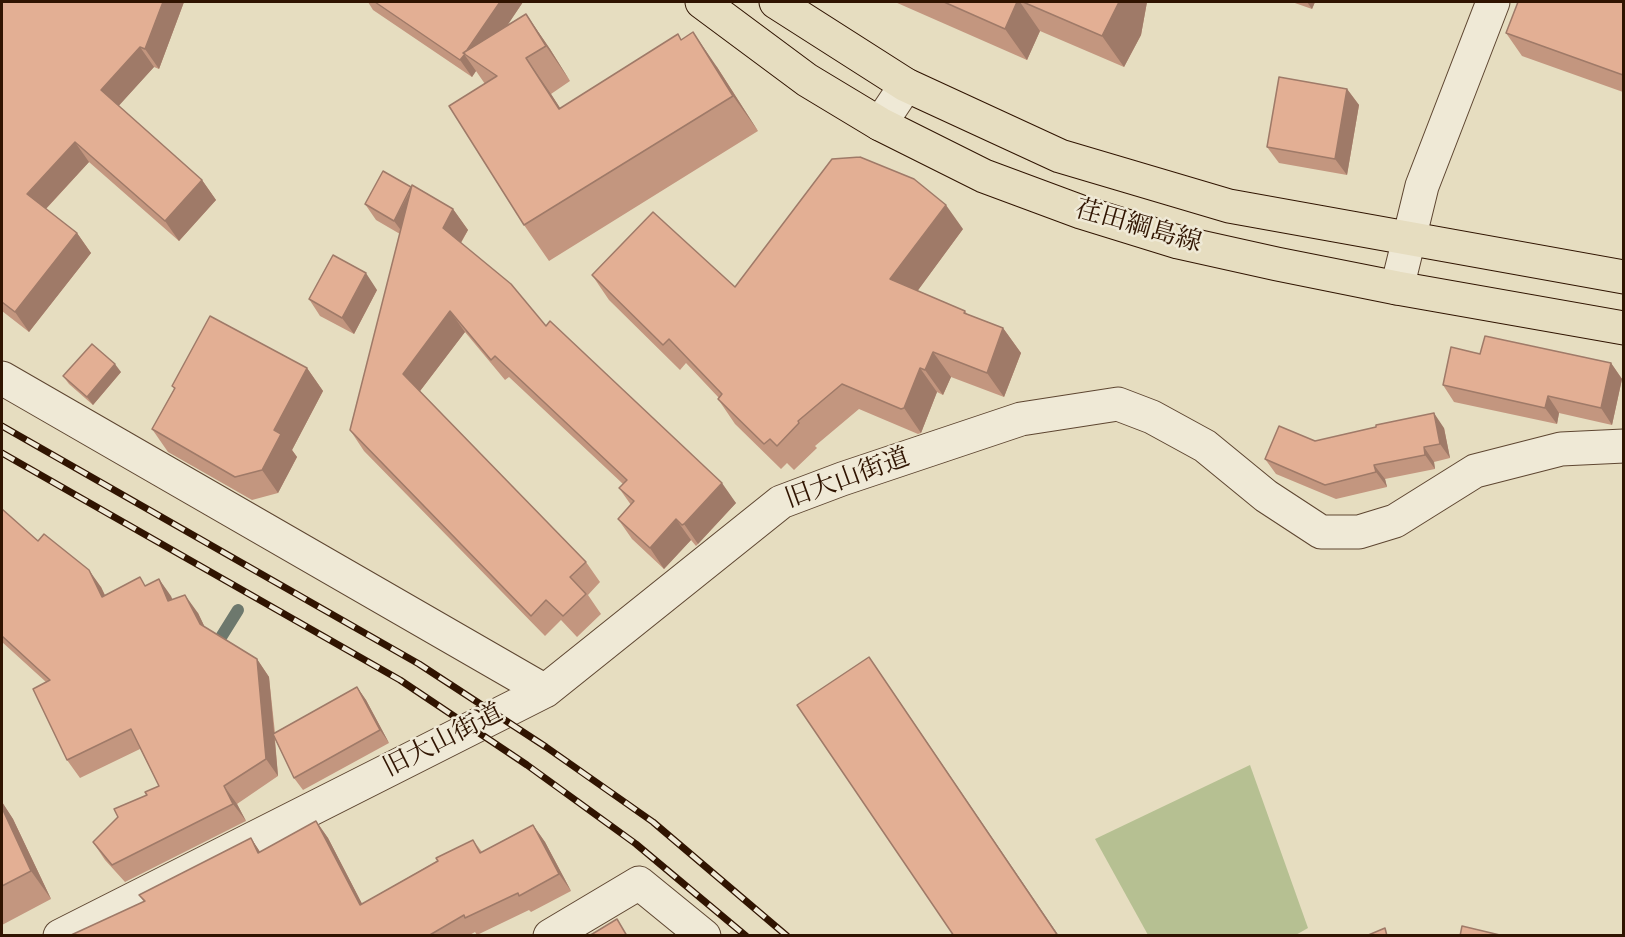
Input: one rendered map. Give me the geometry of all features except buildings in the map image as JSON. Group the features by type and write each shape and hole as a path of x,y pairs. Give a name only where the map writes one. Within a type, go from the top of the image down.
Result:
{"main road":[{"name":"荏田綱島線","path":"702,2 807,80 880,124 984,176 1081,212 1178,242 1397,288 1623,328"},
{"name":"荏田綱島線","path":"776,2 906,85 1060,156 1228,206 1623,277"}],"street":[{"path":"1397,288 1422,186 1493,2"},
{"path":"880,124 906,85"},
{"path":"2,378 545,691"},
{"name":"旧大山街道","path":"60,936 545,691 781,502 1021,419 1118,404 1152,417 1205,446 1266,496 1321,532 1359,532 1395,521 1475,471 1561,449 1623,446"},
{"path":"549,936 639,883 704,936"}],"green space":[{"path":"1250,765 1308,928 1294,936 1148,935 1095,839"}],"waterway":[{"path":"213,650 238,610"}],"railway":[{"path":"2,426 419,664 546,747 653,822 787,936"},
{"path":"2,453 400,680 527,765 636,844 746,936"}]}
